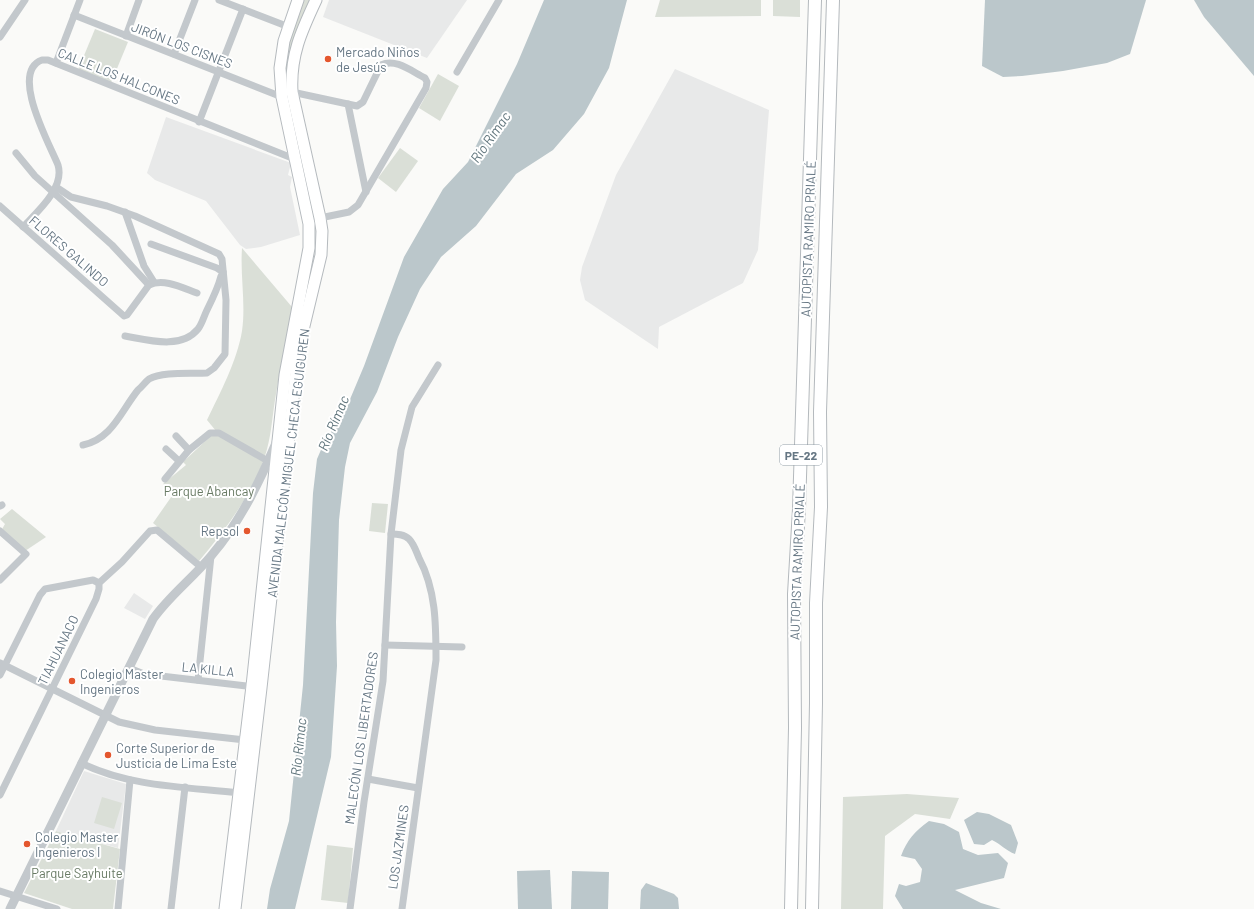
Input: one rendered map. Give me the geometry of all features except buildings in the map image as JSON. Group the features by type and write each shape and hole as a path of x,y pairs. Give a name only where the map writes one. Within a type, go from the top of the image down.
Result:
{"highway":[{"name":"AUTOPISTA RAMIRO PRIALÉ","path":"791,909 795,728 794,594 799,509 815,0"},
{"name":"AUTOPISTA RAMIRO PRIALÉ","path":"812,909 816,703 816,603 821,507 820,412 833,0"}],"main road":[{"name":"AVENIDA MALECÓN MIGUEL CHECA EGUIGUREN","path":"235,909 257,687 285,375 305,275 309,242 309,224 282,98 280,68 282,52 298,0"},
{"name":"AVENIDA MALECÓN MIGUEL CHECA EGUIGUREN","path":"225,909 245,740 257,687 293,398 304,326 321,256 320,218 309,162 292,92 292,66 295,50 316,0"}],"street":[{"path":"1,32 25,0"},
{"path":"56,63 80,0"},
{"path":"126,36 139,0"},
{"path":"174,54 195,0"},
{"path":"219,0 289,27"},
{"path":"457,72 499,0"},
{"path":"199,122 243,9"},
{"name":"JIRÓN LOS CISNES","path":"74,15 282,98"},
{"name":"CALLE LOS HALCONES","path":"54,190 59,178 58,165 30,97 28,87 31,73 35,64 45,59 199,122 296,159 309,162"},
{"path":"292,92 357,106 363,102 381,65 388,62 396,63 425,78 427,82 426,88 354,210 320,218"},
{"path":"348,104 366,192"},
{"path":"16,153 30,172 54,190 151,283 167,283 197,293"},
{"path":"54,190 71,197 107,206 168,229 218,254 222,260 226,300 225,354 214,368 207,372 157,376 147,380 127,405 113,428 101,438 83,445"},
{"path":"24,227 54,190"},
{"name":"FLORES GALINDO","path":"0,206 102,295 121,314 127,315 151,283"},
{"path":"124,212 151,283"},
{"path":"151,244 217,268 223,272"},
{"path":"125,336 155,342 176,342 190,336 198,329 218,287 223,272"},
{"name":"MALECÓN LOS LIBERTADORES","path":"350,909 383,681 392,534 401,450 412,407 438,365"},
{"path":"10,909 146,631 162,606 211,556 241,514 268,461 293,398"},
{"path":"165,479 189,450 210,433 217,433 268,461"},
{"path":"176,436 189,450"},
{"path":"166,449 179,461"},
{"path":"0,675 2,664 40,595 45,590 93,580 99,583 122,562 153,529 157,530 201,567"},
{"path":"0,531 26,554 0,580"},
{"name":"LOS JAZMINES","path":"392,534 400,534 408,538 427,575 435,609 436,660 402,909"},
{"path":"198,680 211,556"},
{"name":"TIAHUANACO","path":"0,795 96,599 100,589 99,583"},
{"path":"385,645 462,647"},
{"path":"2,664 105,716 141,728 245,740"},
{"name":"LA KILLA","path":"129,668 144,674 257,687"},
{"path":"81,763 106,774 130,780 239,792"},
{"path":"368,779 418,788"},
{"path":"118,909 130,780"},
{"path":"171,909 185,787"},
{"path":"0,891 57,909"}],"shaded area":[{"path":"329,0 467,0 427,58 323,17"},
{"path":"675,69 769,110 758,250 743,283 659,327 658,349 585,300 580,280 582,267 616,175"},
{"path":"166,117 291,163 288,175 292,177 290,187 300,235 261,247 246,249 240,245 206,201 155,180 147,173"},
{"path":"134,593 153,606 145,619 124,608"},
{"path":"84,771 126,784 118,848 56,831"}],"green space":[{"path":"302,0 311,0 292,52 303,153 297,154 283,71 289,34"},
{"path":"660,0 761,0 761,16 655,17"},
{"path":"773,0 800,0 800,17 773,16"},
{"path":"95,29 128,42 111,83 78,70"},
{"path":"438,74 459,86 440,121 419,108"},
{"path":"400,148 418,161 396,192 378,178"},
{"name":"Parque Abancay","path":"242,248 292,307 265,456 253,484 237,512 199,561 153,523 174,493 163,484 186,465 183,462 216,431 207,420 232,365 242,331"},
{"path":"372,503 388,504 385,533 369,531"},
{"path":"12,509 46,537 25,551 1,531 5,524 0,519"},
{"path":"907,794 959,798 950,819 915,814 885,836 883,909 841,909 843,797"},
{"path":"102,797 122,803 114,829 94,823"},
{"name":"Parque Sayhuite","path":"56,831 120,849 113,909 72,909 24,893"},
{"path":"327,845 353,848 348,903 321,900"}],"water":[{"name":"Río Rímac","path":"544,0 627,0 609,68 584,114 553,150 516,174 476,226 441,257 420,289 398,337 377,392 350,443 345,467 339,520 336,622 337,666 331,757 295,909 267,909 270,889 289,821 303,685 313,493 317,459 324,443 348,404 364,366 404,257 443,189 468,162 517,64"},
{"path":"985,0 1146,0 1130,54 1107,63 1063,71 1003,77 982,66"},
{"path":"1194,0 1254,0 1254,76 1204,17"},
{"path":"977,812 989,814 1011,825 1018,843 1015,854 992,840 984,845 974,844 964,820"},
{"path":"929,821 944,824 959,832 963,849 978,855 998,853 1008,863 1004,878 955,890 981,903 1001,909 903,909 895,896 899,884 906,886 920,882 922,869 915,859 901,856 912,836"},
{"path":"550,870 552,909 518,909 517,871"},
{"path":"572,871 609,872 608,909 571,909"},
{"path":"646,883 674,894 678,898 679,909 640,909 641,890"}],"place":[{"name":"Mercado Niños de Jesús","path":"328,59"},
{"name":"Repsol","path":"247,531"},
{"name":"Colegio Master Ingenieros","path":"72,681"},
{"name":"Corte Superior de Justicia de Lima Este","path":"108,755"},
{"name":"Colegio Master Ingenieros I","path":"27,844"}]}
